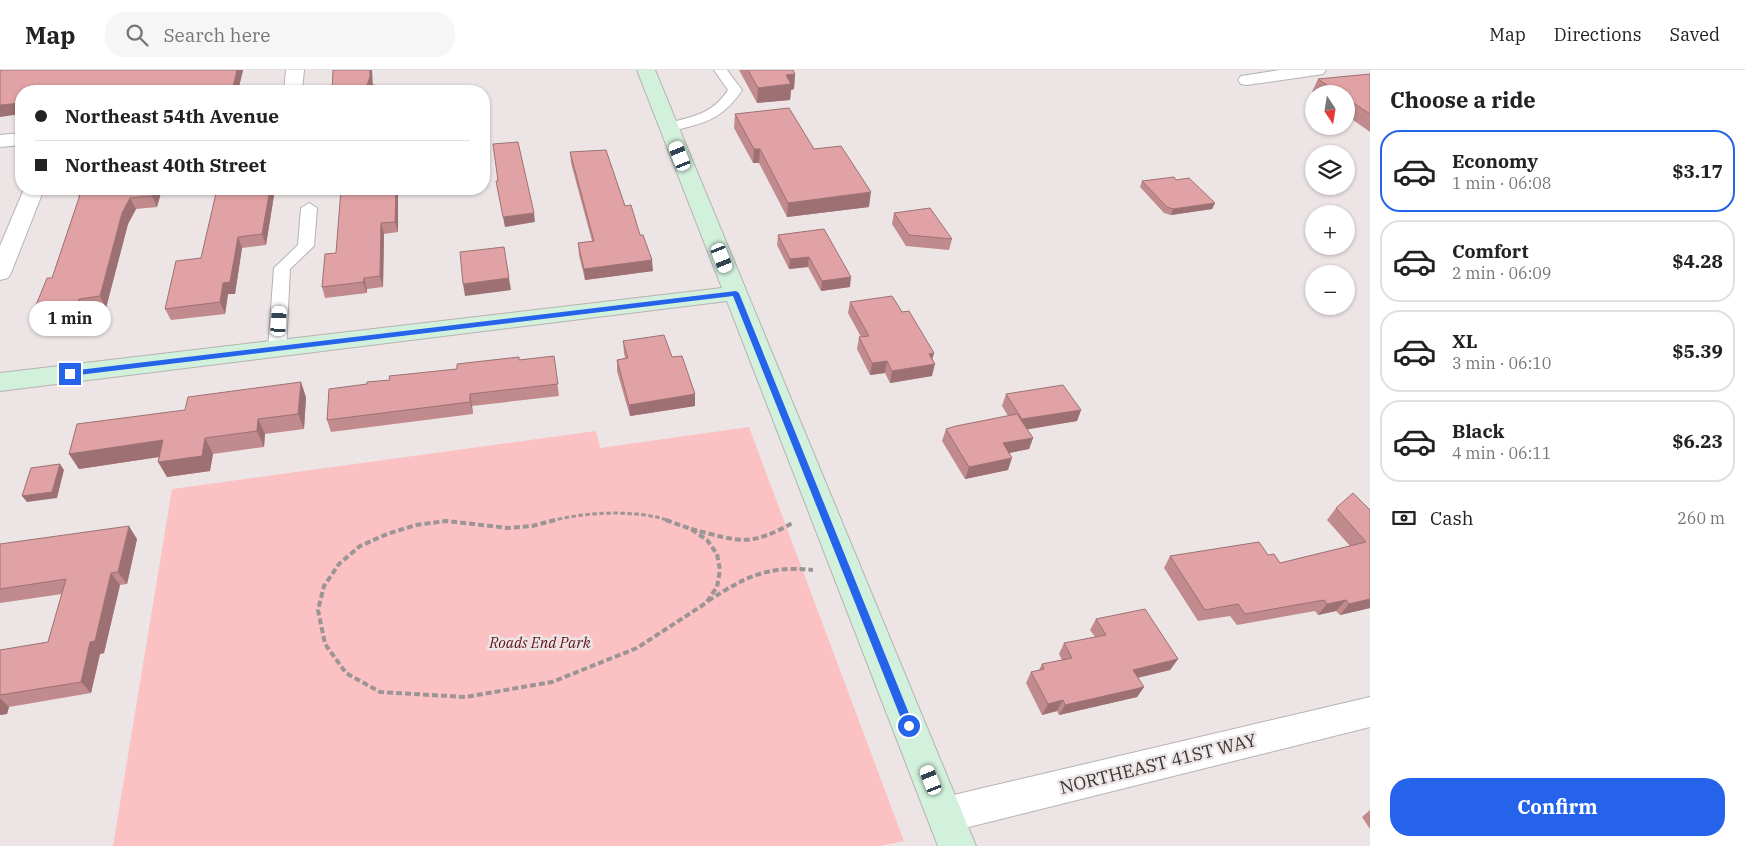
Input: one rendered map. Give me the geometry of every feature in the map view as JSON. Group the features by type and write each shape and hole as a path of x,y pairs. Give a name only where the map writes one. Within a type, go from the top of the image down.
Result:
{"street":[{"path":"294,85 295,70"},
{"path":"646,70 951,831"},
{"path":"1248,80 1317,70"},
{"path":"0,141 15,140"},
{"path":"0,273 32,195"},
{"path":"0,382 736,293"},
{"name":"NORTHEAST 41ST WAY","path":"951,831 1370,712"}],"lane":[{"path":"669,127 704,119 726,106 735,90 720,70"},
{"path":"277,349 282,268 306,246 309,208"}],"path":[{"path":"821,506 769,536 751,541 732,539 691,529 658,517 608,513 558,519 532,526 508,528 446,522 416,525 387,534 360,546 339,564 324,586 318,610 325,644 346,673 380,692 465,697 552,682 637,648 746,577 775,568 792,567 848,575"},
{"path":"691,529 707,540 717,554 720,570 717,587 706,602"}],"green space":[{"name":"Roads End Park","path":"749,427 904,841 880,846 113,846 172,489 596,431 600,448"}],"building":[{"path":"0,70 237,70 233,85 15,85 15,104 0,105"},
{"path":"333,70 370,70 367,85 332,85"},
{"path":"748,70 793,70 795,74 786,75 791,84 758,88"},
{"path":"1370,74 1370,114 1355,104 1355,85 1327,85 1318,79"},
{"path":"789,108 814,149 841,146 871,192 788,203 760,149 754,149 735,114"},
{"path":"518,142 534,213 503,217 496,181 498,181 493,144"},
{"path":"606,150 625,206 631,205 640,235 643,235 652,260 584,269 578,243 594,241 570,152"},
{"path":"1174,177 1176,180 1189,178 1215,203 1173,209 1167,207 1142,181"},
{"path":"80,195 152,195 130,198 122,213 100,296 79,299 73,316 30,320 47,278 52,278"},
{"path":"216,195 269,195 262,234 238,237 230,282 223,283 220,302 165,309 176,261 201,258"},
{"path":"341,195 396,195 395,222 381,223 380,276 364,278 363,282 322,287 325,254 336,253"},
{"path":"930,208 952,239 909,235 894,213"},
{"path":"824,229 851,277 822,281 809,257 790,259 778,235"},
{"path":"504,247 509,278 463,284 460,252"},
{"path":"892,296 902,312 909,311 934,353 929,354 935,364 892,371 887,361 872,363 859,337 869,336 850,302"},
{"path":"664,335 672,357 682,356 695,394 629,405 617,360 628,358 623,341"},
{"path":"554,356 558,384 470,394 470,402 327,420 329,389 390,380 389,376 457,369 457,364 519,357 519,360"},
{"path":"301,382 298,414 258,419 257,431 205,438 202,456 158,462 163,440 69,454 77,424 185,410 188,397"},
{"path":"1063,385 1081,410 1022,419 1006,394"},
{"path":"1017,414 1033,438 1003,443 1012,458 969,467 946,429 956,426"},
{"path":"60,464 52,492 22,496 31,468"},
{"path":"1353,493 1370,510 1370,599 1349,604 1346,600 1327,604 1324,600 1245,614 1238,604 1205,610 1170,556 1259,542 1268,555 1274,554 1280,563 1366,542 1336,508"},
{"path":"129,526 118,572 111,573 95,641 90,642 81,682 0,695 0,650 48,642 66,579 0,589 0,544"},
{"path":"1145,609 1178,659 1133,670 1144,687 1065,705 1063,700 1048,704 1031,672 1044,669 1042,664 1072,658 1064,643 1106,635 1096,619"}],"route":[{"path":"70,374 736,293 909,726"}]}
